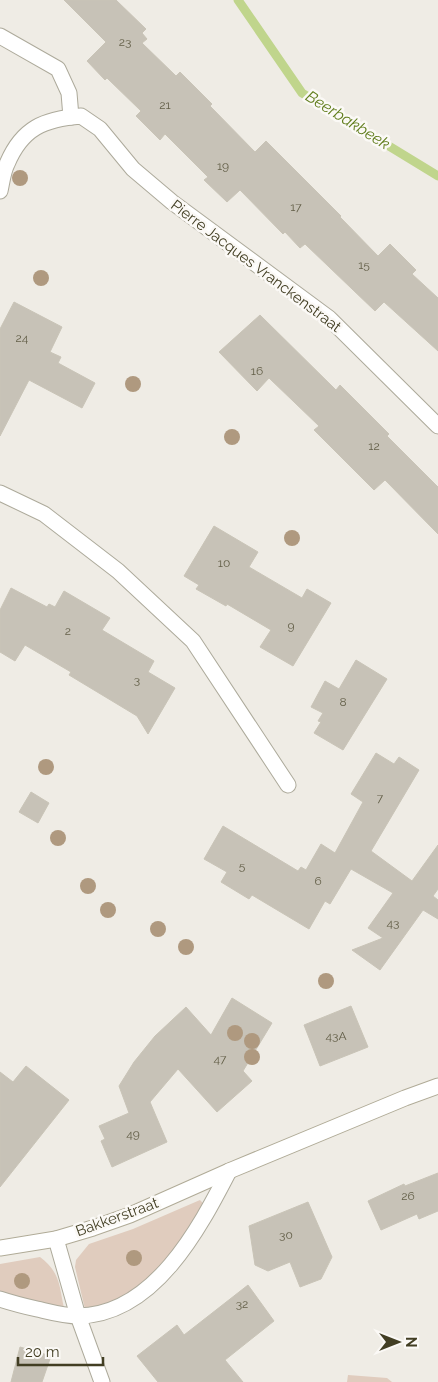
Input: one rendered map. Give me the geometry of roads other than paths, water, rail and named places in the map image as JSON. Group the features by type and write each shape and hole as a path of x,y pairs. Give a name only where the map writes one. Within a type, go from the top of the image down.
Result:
{"street":[{"path":"0,36 58,70 69,93 71,117 62,118 34,128 18,141 6,165 0,191"},
{"name":"Pierre Jacques Vranckenstraat","path":"71,117 81,116 100,129 133,169 172,202 329,318 438,426"},
{"path":"0,493 44,514 118,571 193,641 288,785"},
{"name":"Bakkerstraat","path":"0,1248 56,1239 93,1228 438,1086"},
{"path":"0,1299 57,1314 78,1316 115,1309 132,1300 172,1264 205,1217 229,1171"},
{"path":"56,1239 78,1316 102,1382"}],"waterway":[{"name":"Beerbakbeek","path":"238,0 302,93 438,176"}]}
